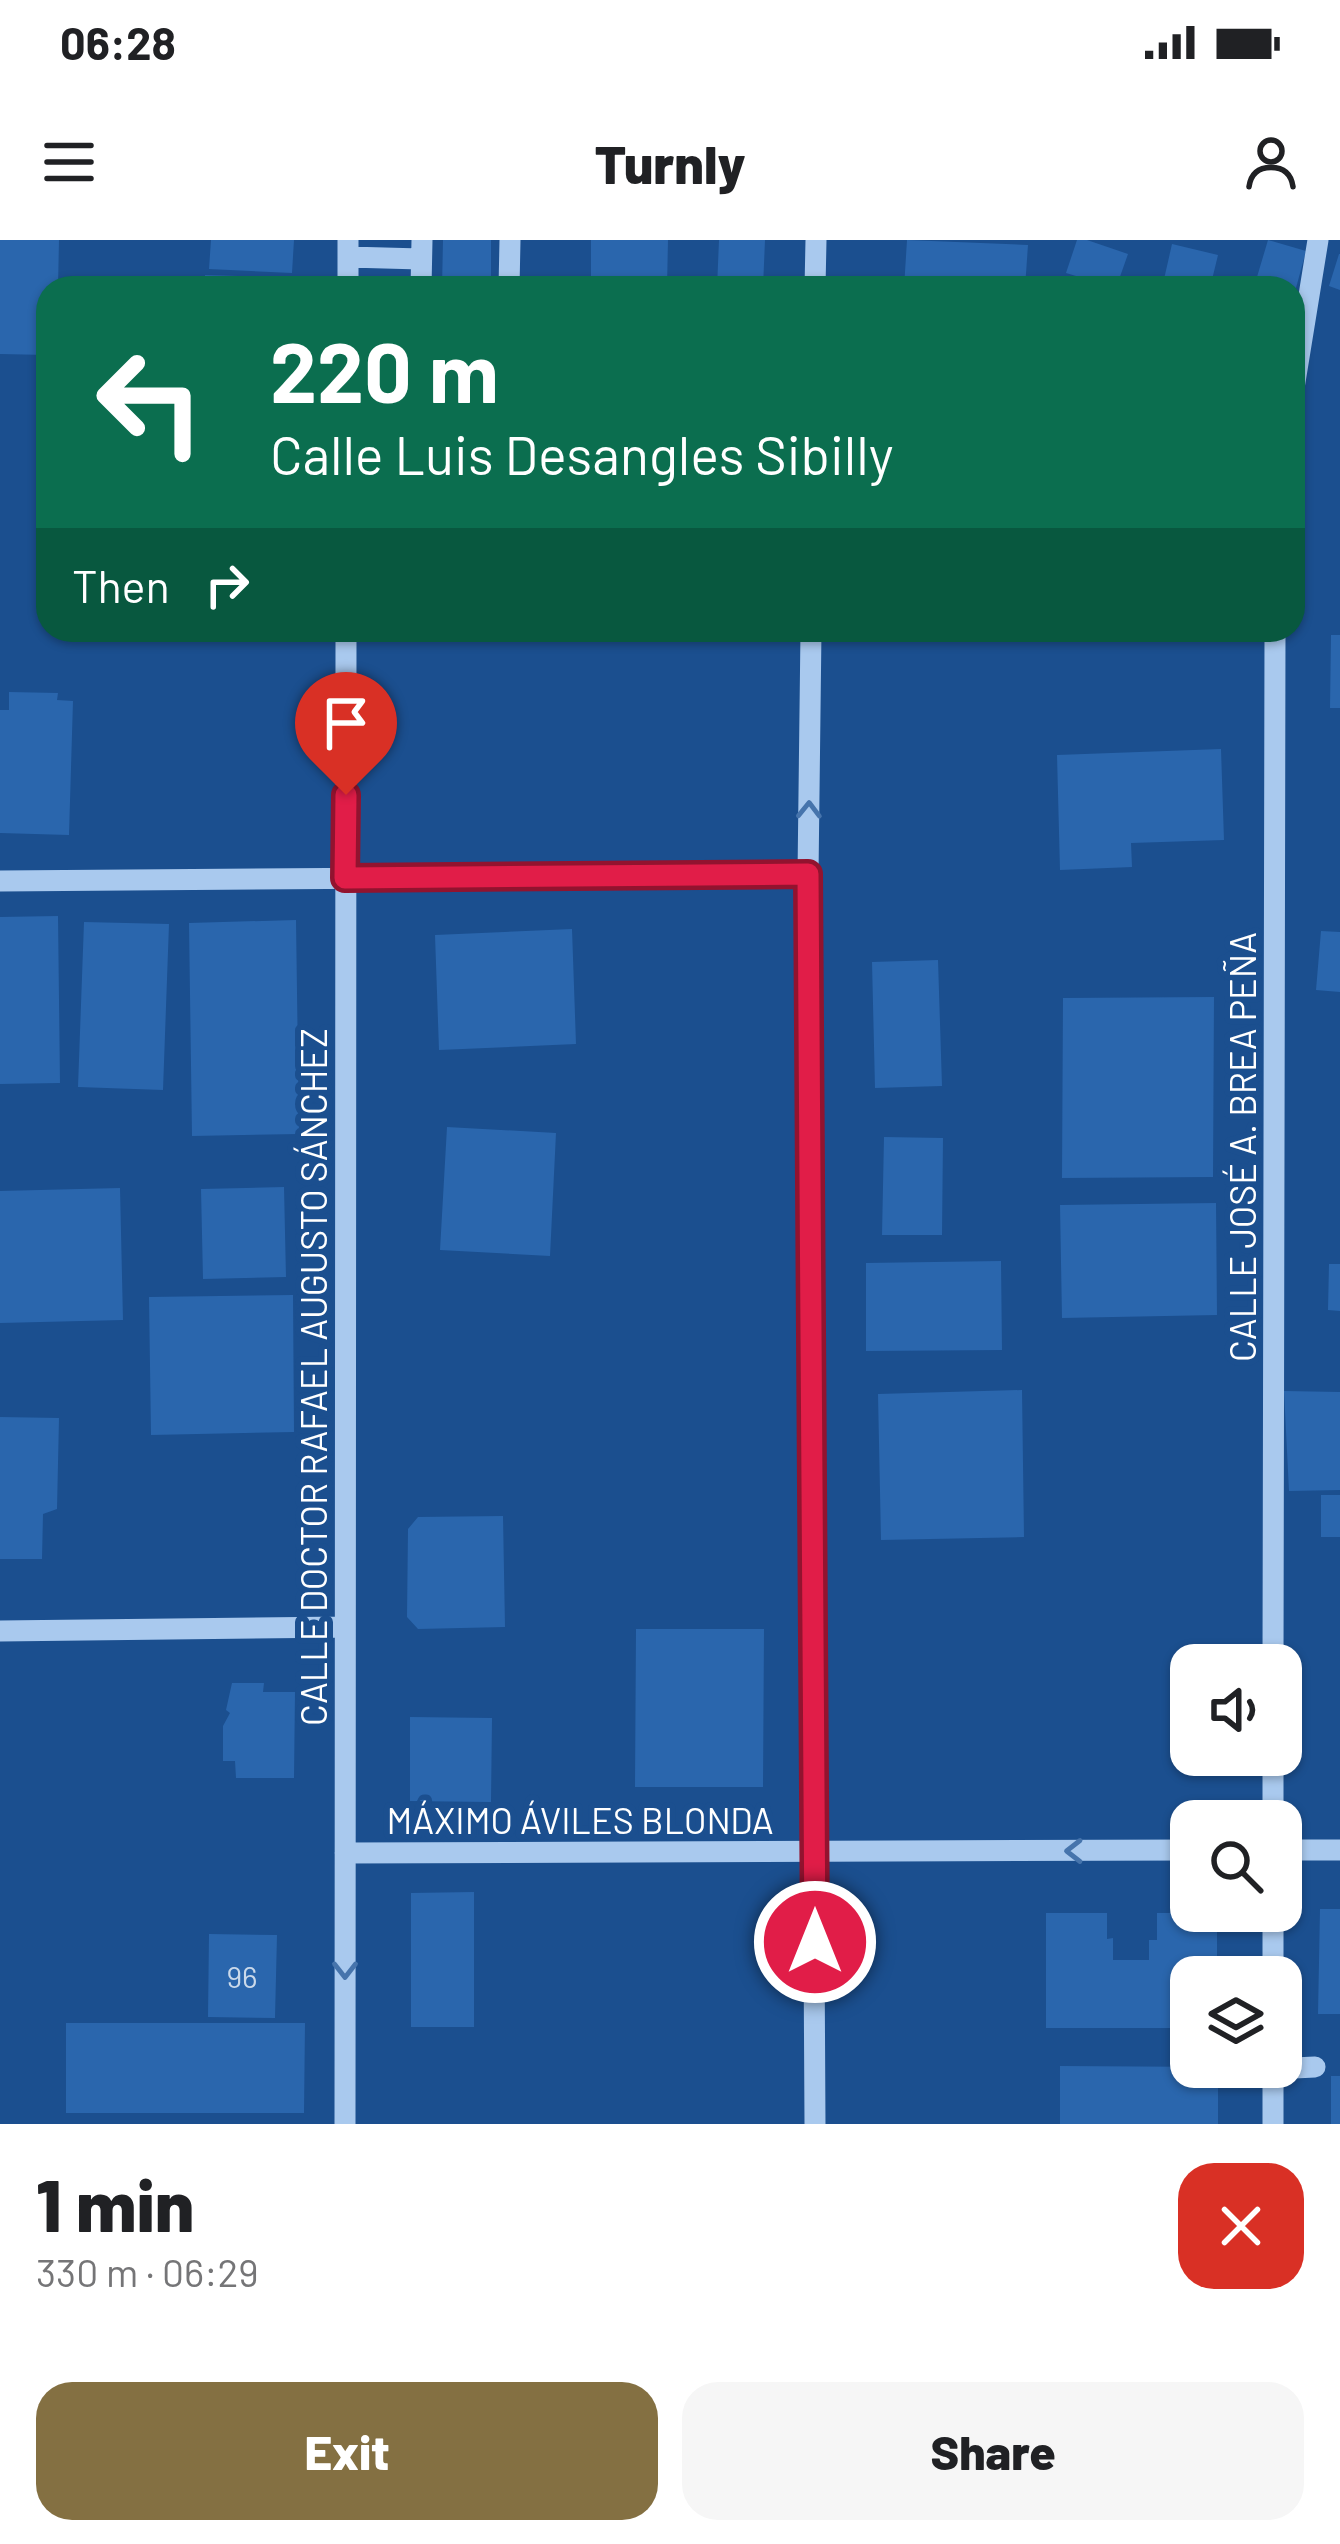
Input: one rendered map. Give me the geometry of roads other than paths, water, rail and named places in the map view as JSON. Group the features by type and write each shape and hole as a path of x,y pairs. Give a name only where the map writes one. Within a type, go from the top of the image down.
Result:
{"street":[{"path":"509,276 510,240"},
{"path":"815,276 816,240"},
{"path":"1305,320 1318,240"},
{"path":"348,249 422,249"},
{"name":"CALLE DOCTOR RAFAEL AUGUSTO SÁNCHEZ","path":"345,2124 346,642"},
{"path":"811,642 815,2124"},
{"name":"CALLE JOSÉ A. BREA PEÑA","path":"1273,1644 1275,642"},
{"path":"0,881 808,874"},
{"path":"0,1631 345,1627"},
{"name":"MÁXIMO ÁVILES BLONDA","path":"345,1853 1170,1850"},
{"path":"1302,1850 1340,1850"},
{"path":"1302,2067 1315,2067"},
{"path":"1273,2088 1273,2124"}]}
